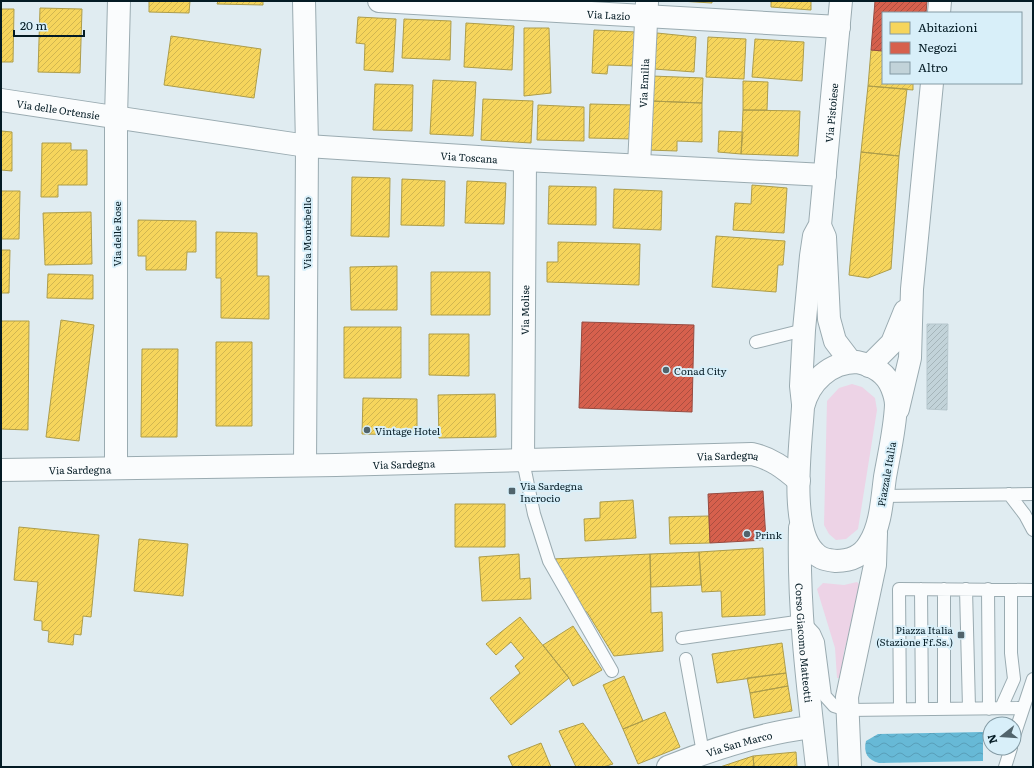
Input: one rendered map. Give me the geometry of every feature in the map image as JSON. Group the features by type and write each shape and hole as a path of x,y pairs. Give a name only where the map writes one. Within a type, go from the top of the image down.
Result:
{"main road":[{"name":"Via delle Rose","path":"116,467 116,118 119,1"},
{"name":"Via Montebello","path":"304,1 307,146 305,465"},
{"name":"Via Lazio","path":"378,1 647,8 839,27"},
{"name":"Via Pistoiese","path":"803,407 802,386 804,330 814,236 820,226 841,1"},
{"path":"939,12 940,1"},
{"name":"Via Emilia","path":"639,165 647,8"},
{"path":"895,422 910,358 912,289 932,84"},
{"name":"Via delle Ortensie","path":"1,100 116,118"},
{"name":"Via Toscana","path":"116,118 307,146 525,160 825,175"},
{"name":"Via Molise","path":"523,460 525,160"},
{"name":"Via Pistoiese","path":"820,226 825,237 829,319 836,341 860,364"},
{"path":"860,364 888,349 896,338 912,289"},
{"path":"804,330 822,330 836,341"},
{"name":"Piazzale Italia","path":"860,364 877,369 892,387 896,403 895,422 876,532 865,550 858,556 846,561 828,560 821,558 808,544 800,519 799,481 803,407 805,397 818,379 826,372 837,366 860,364"},
{"name":"Via Sardegna","path":"1,470 305,465 752,454 764,457 781,466 799,481"},
{"name":"Corso Giacomo Matteotti","path":"800,519 799,564 812,727 817,767"},
{"path":"850,767 847,710 849,686 875,565 876,532"},
{"name":"Via San Marco","path":"668,767 703,753 753,737 786,730 812,727"}],"lane":[{"path":"756,342 804,330"},
{"path":"523,460 534,514 549,561 612,671"},
{"path":"1009,494 1025,515 1033,530"},
{"path":"882,496 1033,494"},
{"path":"900,709 899,589 1033,590"},
{"path":"921,589 922,709"},
{"path":"944,589 944,709"},
{"path":"966,589 969,708"},
{"path":"988,589 995,708"},
{"path":"995,708 1014,679 1011,653 1011,590"},
{"path":"682,638 803,620 814,633 818,642 825,696 834,706 847,710 1023,708"},
{"path":"686,659 703,753"},
{"path":"1020,716 1033,679"},
{"path":"1005,767 1008,756"}],"shaded area":[{"path":"852,384 862,387 875,398 877,410 858,529 846,539 836,540 829,534 824,525 827,401 839,388"},
{"path":"857,582 863,588 844,651 841,678 837,678 835,648 817,589 823,583 844,585"}],"water":[{"path":"982,732 983,761 879,763 869,758 865,749 866,741 878,734"}],"building: Abitazioni":[{"path":"149,1 190,1 189,13 149,12"},
{"path":"218,1 263,1 263,5 217,4"},
{"path":"680,1 712,1 712,3"},
{"path":"771,1 811,1 811,10 771,7"},
{"path":"40,8 82,9 80,73 38,72"},
{"path":"1,9 14,9 13,62 1,62"},
{"path":"358,17 396,19 393,72 364,70 365,44 356,43"},
{"path":"404,19 451,21 450,60 402,58"},
{"path":"466,23 514,26 512,70 464,67"},
{"path":"524,28 549,28 551,93 524,96"},
{"path":"594,30 636,32 634,66 608,65 607,74 592,73"},
{"path":"657,33 696,37 694,72 654,69"},
{"path":"171,36 261,49 254,98 164,85"},
{"path":"708,37 746,39 744,79 706,77"},
{"path":"755,39 804,42 802,81 752,77"},
{"path":"871,50 882,51 882,84 913,84 913,90 868,86"},
{"path":"652,76 703,78 702,103 651,101"},
{"path":"433,80 476,82 473,136 430,134"},
{"path":"743,81 768,82 767,110 743,110"},
{"path":"375,84 413,85 412,131 373,130"},
{"path":"868,86 907,89 899,156 861,152"},
{"path":"483,99 533,101 531,143 481,140"},
{"path":"651,101 702,103 702,142 677,141 677,151 648,150"},
{"path":"590,104 635,105 634,139 589,138"},
{"path":"538,105 584,107 584,141 537,140"},
{"path":"743,110 800,111 798,156 741,154"},
{"path":"1,131 12,132 12,171 1,170"},
{"path":"719,131 743,132 741,154 718,152"},
{"path":"42,143 71,143 71,150 87,150 87,185 58,185 58,197 41,197"},
{"path":"861,152 899,156 891,269 868,278 849,275"},
{"path":"352,177 390,178 389,237 351,236"},
{"path":"402,179 445,181 444,226 401,225"},
{"path":"467,181 506,183 504,224 465,223"},
{"path":"752,185 787,188 784,233 733,230 735,203 751,204"},
{"path":"549,186 596,187 596,225 548,224"},
{"path":"614,189 662,191 661,230 613,228"},
{"path":"1,191 20,191 19,239 1,239"},
{"path":"91,212 92,264 45,265 43,213"},
{"path":"138,220 196,221 196,252 187,252 186,270 146,270 146,256 138,256"},
{"path":"216,232 257,233 257,276 269,276 269,319 221,318 221,278 216,278"},
{"path":"716,236 785,241 783,265 778,265 776,292 712,287"},
{"path":"558,242 640,244 639,285 547,282 547,262 558,262"},
{"path":"1,250 10,250 9,293 1,293"},
{"path":"397,266 397,310 351,310 350,267"},
{"path":"431,272 490,272 490,315 431,315"},
{"path":"48,274 93,275 93,299 47,298"},
{"path":"61,320 94,325 79,441 46,437"},
{"path":"1,321 29,321 28,430 1,429"},
{"path":"344,327 401,327 401,378 344,378"},
{"path":"429,334 469,334 469,376 429,375"},
{"path":"216,342 252,342 252,426 216,426"},
{"path":"142,349 178,349 177,437 141,437"},
{"path":"495,394 496,437 439,438 438,395"},
{"path":"363,398 417,399 417,435 362,434"},
{"path":"633,500 636,538 585,541 584,519 600,518 600,502"},
{"path":"455,504 505,504 505,547 455,547"},
{"path":"709,516 710,543 670,544 669,517"},
{"path":"19,527 99,535 91,617 83,616 81,635 74,634 73,645 48,642 49,631 42,630 42,621 34,620 38,582 14,580"},
{"path":"139,539 188,544 183,596 134,591"},
{"path":"763,548 765,615 722,617 721,591 702,592 699,552"},
{"path":"699,552 701,585 651,587 650,554"},
{"path":"519,554 520,579 530,578 531,599 482,601 479,557"},
{"path":"650,554 651,613 662,612 663,651 614,656 587,612 580,611 553,559"},
{"path":"520,617 569,678 511,725 490,698 520,673 515,666 524,658 511,642 496,655 486,644"},
{"path":"573,626 602,670 573,686 569,678 543,645"},
{"path":"782,643 786,673 717,683 712,654"},
{"path":"786,673 788,686 750,693 747,678"},
{"path":"624,676 643,721 623,729 603,685"},
{"path":"788,686 792,711 754,718 750,693"},
{"path":"665,712 680,747 638,764 623,729"},
{"path":"583,723 613,764 603,767 576,767 559,731"},
{"path":"541,743 551,767 513,767 508,756"},
{"path":"796,752 797,767 754,767 753,756"},
{"path":"753,756 754,767 720,767"}],"building: Negozi":[{"path":"875,1 927,1 926,12 882,12 882,51 871,50"},
{"path":"582,322 694,325 692,412 579,408"},
{"path":"763,491 766,540 710,543 708,494"}],"building: Altro":[{"path":"927,324 948,324 947,410 927,409"}],"place":[{"name":"Conad City","path":"666,370"},
{"name":"Vintage Hotel","path":"367,430"},
{"name":"Via Sardegna Incrocio","path":"512,491"},
{"name":"Prink","path":"747,534"},
{"name":"Piazza Italia (Stazione Ff.Ss.)","path":"961,635"}]}
